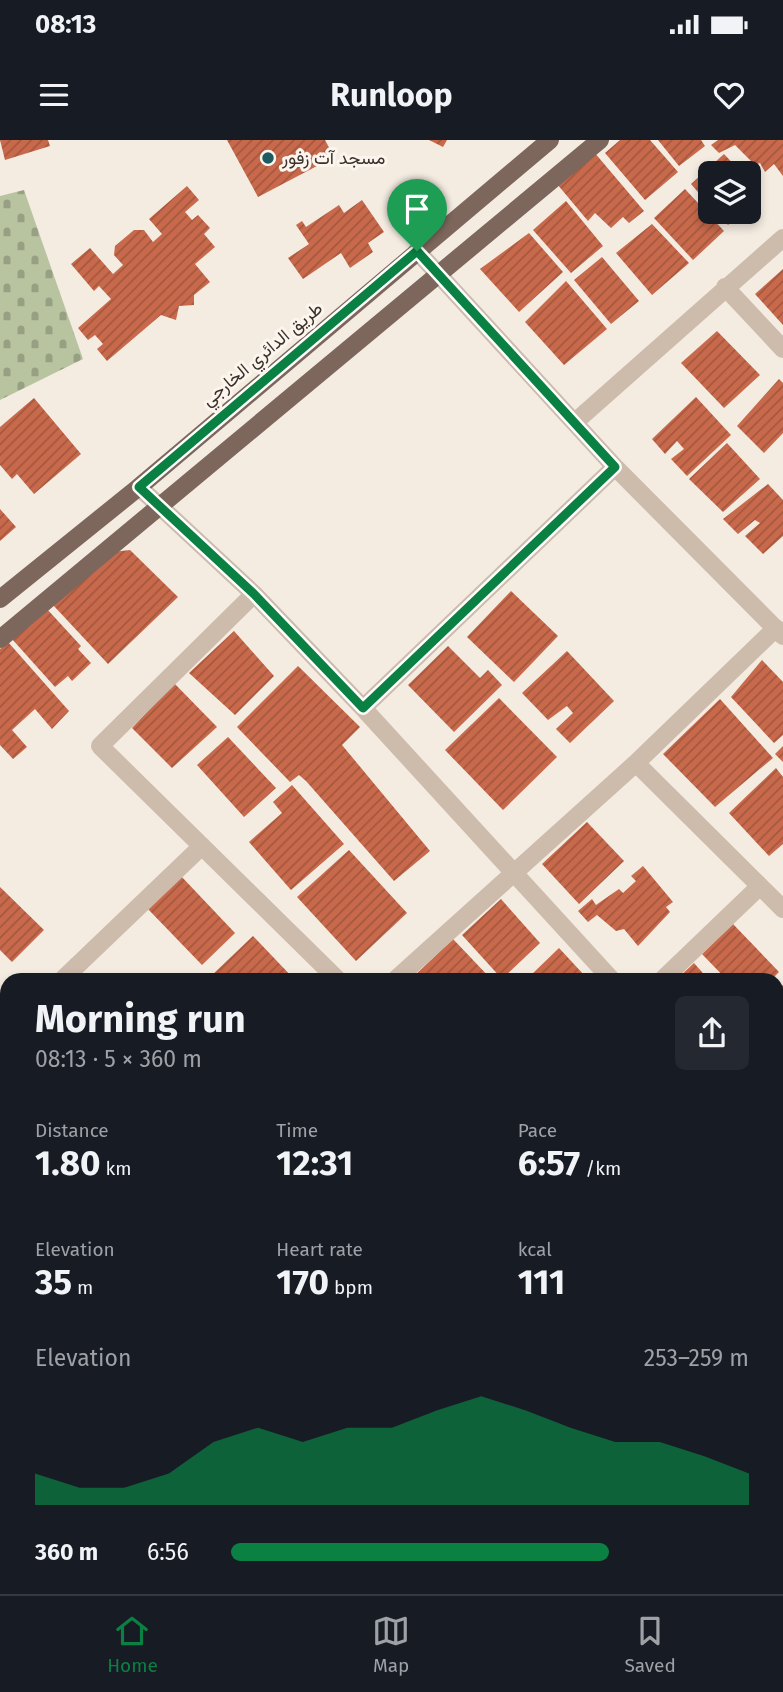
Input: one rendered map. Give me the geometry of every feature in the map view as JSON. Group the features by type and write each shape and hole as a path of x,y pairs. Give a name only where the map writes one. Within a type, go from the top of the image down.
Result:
{"main road":[{"name":"طريق الدائري الخارجي","path":"0,599 139,487 550,140"},
{"path":"0,639 600,140"}],"street":[{"path":"575,422 783,238"},
{"path":"403,973 779,632 615,467 417,251"},
{"path":"725,287 783,349"},
{"path":"363,708 615,467"},
{"path":"139,487 158,508 254,594 363,708 605,973"},
{"path":"254,594 100,746 331,973"},
{"path":"636,763 783,909"},
{"path":"69,973 202,846"},
{"path":"669,973 760,886"}],"green space":[{"path":"24,190 83,359 0,400 0,196"}],"building":[{"path":"0,140 48,140 50,146 5,160"},
{"path":"227,140 325,140 334,157 258,197"},
{"path":"429,140 447,140 443,147"},
{"path":"620,140 650,140 678,172 645,200 605,153"},
{"path":"658,140 701,140 705,146 679,166"},
{"path":"718,140 783,140 783,176 774,164 765,172 761,161 751,161 735,145 719,153 711,145"},
{"path":"594,152 644,211 629,223 623,217 611,228 595,213 588,221 557,184"},
{"path":"724,154 731,161 716,161"},
{"path":"698,178 698,192 691,184"},
{"path":"187,186 199,200 185,212 192,220 198,215 210,228 204,234 215,247 195,264 210,282 194,295 194,305 179,306 176,320 161,315 107,361 97,349 103,344 95,335 88,340 78,328 111,299 99,286 94,291 71,264 90,248 113,274 123,265 114,255 115,246 134,230 144,230 153,242 162,234 149,219"},
{"path":"685,189 698,203 698,224 718,224 724,231 693,260 654,218"},
{"path":"362,200 384,232 368,243 373,252 350,268 341,253 303,279 288,258 309,244 296,225 302,221 306,227 339,205 344,213"},
{"path":"566,201 603,246 571,273 533,230"},
{"path":"652,224 689,263 652,295 616,253"},
{"path":"529,233 563,272 519,312 480,269"},
{"path":"602,257 639,301 611,324 574,280"},
{"path":"783,269 783,325 755,294"},
{"path":"566,281 607,329 564,365 525,322"},
{"path":"717,331 760,375 724,408 681,363"},
{"path":"779,379 783,383 783,433 764,453 737,426"},
{"path":"696,397 731,435 687,476 671,459 684,449 677,441 665,454 652,439"},
{"path":"34,398 81,454 34,494 17,474 12,479 0,465 0,427"},
{"path":"727,443 760,479 723,512 689,479"},
{"path":"768,484 783,500 783,536 763,554 745,536 760,523 755,520 738,534 723,519"},
{"path":"0,509 16,527 0,541"},
{"path":"130,550 178,597 108,664 53,605 112,552"},
{"path":"511,591 558,636 514,682 467,637"},
{"path":"46,608 81,646 78,649 91,663 72,681 68,676 55,687 12,639"},
{"path":"234,631 274,676 235,715 189,673"},
{"path":"8,642 69,711 52,729 35,709 12,730 27,747 13,759 0,745 0,649"},
{"path":"448,646 480,678 488,670 502,685 454,732 408,685"},
{"path":"567,651 614,701 570,743 556,729 573,713 567,706 548,720 522,693"},
{"path":"762,660 783,682 783,735 774,743 731,697"},
{"path":"298,666 360,727 342,745 430,851 394,881 306,781 299,775 290,782 237,727"},
{"path":"174,683 217,727 172,768 132,728"},
{"path":"499,698 557,757 503,810 445,750"},
{"path":"720,699 773,758 715,807 663,754"},
{"path":"228,737 276,788 244,817 197,765"},
{"path":"783,746 783,762 775,754"},
{"path":"776,768 783,777 783,844 769,856 729,813"},
{"path":"292,785 344,844 291,890 249,842 282,813 273,802"},
{"path":"587,822 624,861 579,904 542,864"},
{"path":"349,850 407,913 356,961 297,897"},
{"path":"643,866 673,902 666,907 670,912 638,946 624,929 616,931 597,915 588,922 578,911 592,899 596,905 619,889 623,893 636,881 631,876"},
{"path":"180,875 235,933 202,965 146,907"},
{"path":"0,887 44,930 12,962 0,950"},
{"path":"501,899 540,943 508,973 497,973 462,935"},
{"path":"733,924 779,972 720,973 702,954"},
{"path":"253,936 288,973 214,973"},
{"path":"453,939 485,973 417,973"},
{"path":"559,948 582,973 533,973"},
{"path":"694,963 703,973 683,973"}],"place":[{"name":"مسجد آت زفور","path":"268,158"}],"route":[{"path":"417,251 615,467 363,708 254,594 158,508 139,487 417,251"}]}
